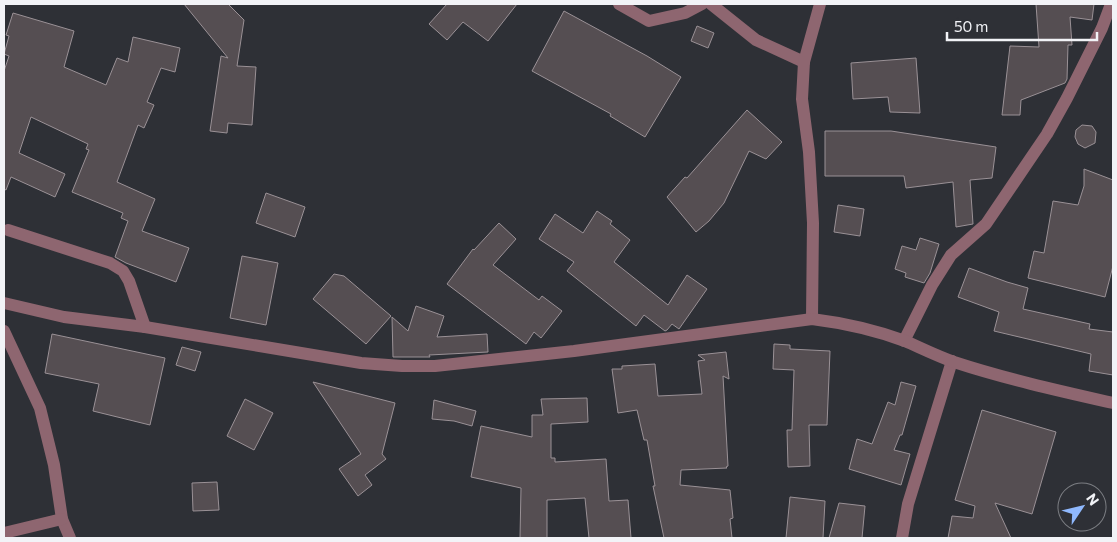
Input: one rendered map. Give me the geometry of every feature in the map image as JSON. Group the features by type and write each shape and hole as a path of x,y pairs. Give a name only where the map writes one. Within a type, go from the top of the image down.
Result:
{"street":[{"path":"619,4 649,21 685,13 702,4"},
{"path":"711,4 756,40 804,62"},
{"path":"812,320 812,223 809,152 802,99 804,62 820,4"},
{"path":"904,341 932,285 951,255 986,224 1047,134 1067,98 1111,4"},
{"path":"8,230 110,263 123,271 129,281 145,327"},
{"path":"4,302 64,317 145,327 361,363 410,366 434,366 574,351 812,320 839,323 873,331 904,341 952,361 1017,381 1113,403"},
{"path":"4,331 40,408 54,464 62,519 70,538"},
{"path":"902,538 908,504 952,361"},
{"path":"4,533 62,519"}],"building":[{"path":"184,4 228,4 244,20 237,66 256,67 252,125 228,123 227,133 210,131 221,56 228,58"},
{"path":"447,4 517,4 488,41 463,22 447,40 429,24"},
{"path":"1036,4 1094,4 1092,20 1070,17 1072,45 1068,45 1067,79 1065,83 1021,100 1020,115 1002,115 1010,46 1039,47"},
{"path":"564,11 647,56 681,77 645,137 610,116 611,114 532,71"},
{"path":"13,13 74,31 64,67 106,85 117,58 128,62 133,37 180,48 175,72 161,68 147,102 154,105 144,128 138,125 117,182 155,199 142,231 189,248 176,282 115,257 128,221 121,218 123,213 72,192 89,150 86,149 88,144 31,117 19,153 65,174 55,197 11,177 6,190 4,189 4,71 9,56 4,54 9,36 6,35"},
{"path":"697,26 714,33 708,48 691,41"},
{"path":"916,58 920,113 890,112 888,97 853,99 851,63"},
{"path":"747,110 782,142 766,159 749,151 724,203 709,221 696,232 667,197 685,177 687,178"},
{"path":"1082,125 1092,126 1096,132 1095,143 1085,148 1078,144 1075,137 1076,130"},
{"path":"825,131 891,131 996,147 992,178 970,180 973,224 956,227 953,182 906,188 904,176 825,176"},
{"path":"1084,169 1113,180 1113,266 1105,297 1028,278 1034,251 1044,253 1053,201 1078,205 1084,186"},
{"path":"266,193 305,207 295,237 256,223"},
{"path":"838,205 864,209 860,236 834,232"},
{"path":"597,211 612,221 610,224 630,240 614,262 668,305 687,275 707,289 679,329 672,324 665,331 644,315 636,326 567,271 574,262 539,239 555,214 583,233"},
{"path":"499,223 516,239 493,265 539,300 542,296 562,311 541,338 534,332 526,344 447,284 473,249"},
{"path":"920,238 939,244 930,273 924,283 905,277 906,273 895,269 902,246 916,250"},
{"path":"242,256 278,263 266,325 230,318"},
{"path":"969,268 1028,288 1023,309 1090,324 1089,329 1113,332 1113,375 1089,371 1091,354 994,331 999,312 958,297"},
{"path":"334,274 344,276 391,316 366,344 313,299"},
{"path":"416,306 444,316 437,337 487,334 488,352 429,355 430,357 393,357 392,317 408,331"},
{"path":"52,334 165,358 150,425 93,411 99,384 45,373"},
{"path":"774,344 790,345 790,349 830,351 827,425 809,425 810,466 788,467 787,430 792,430 794,370 773,369"},
{"path":"182,347 201,352 195,371 176,365"},
{"path":"726,352 729,379 723,376 728,466 727,468 681,470 680,485 730,490 733,518 730,519 732,538 664,538 653,486 655,486 647,440 644,440 637,410 618,413 612,369 622,369 622,366 655,364 658,396 702,394 698,361 705,360 698,355"},
{"path":"313,382 395,403 382,454 386,459 365,475 372,485 358,496 339,469 361,454"},
{"path":"901,382 916,386 902,435 900,435 894,450 910,454 901,485 849,469 857,439 872,444 888,402 895,405"},
{"path":"587,398 588,422 551,424 551,458 555,458 555,462 606,459 609,501 628,500 631,538 589,538 585,498 547,500 547,538 520,538 521,488 471,477 481,426 532,437 532,415 543,415 541,399"},
{"path":"245,399 273,413 254,450 227,436"},
{"path":"434,400 476,411 472,426 454,421 432,419"},
{"path":"982,410 1056,432 1032,514 995,503 1011,538 948,538 952,516 973,518 975,506 955,500"},
{"path":"217,482 219,510 193,511 192,483"},
{"path":"790,497 825,501 823,538 786,538"},
{"path":"839,503 865,506 862,538 829,538"}]}
